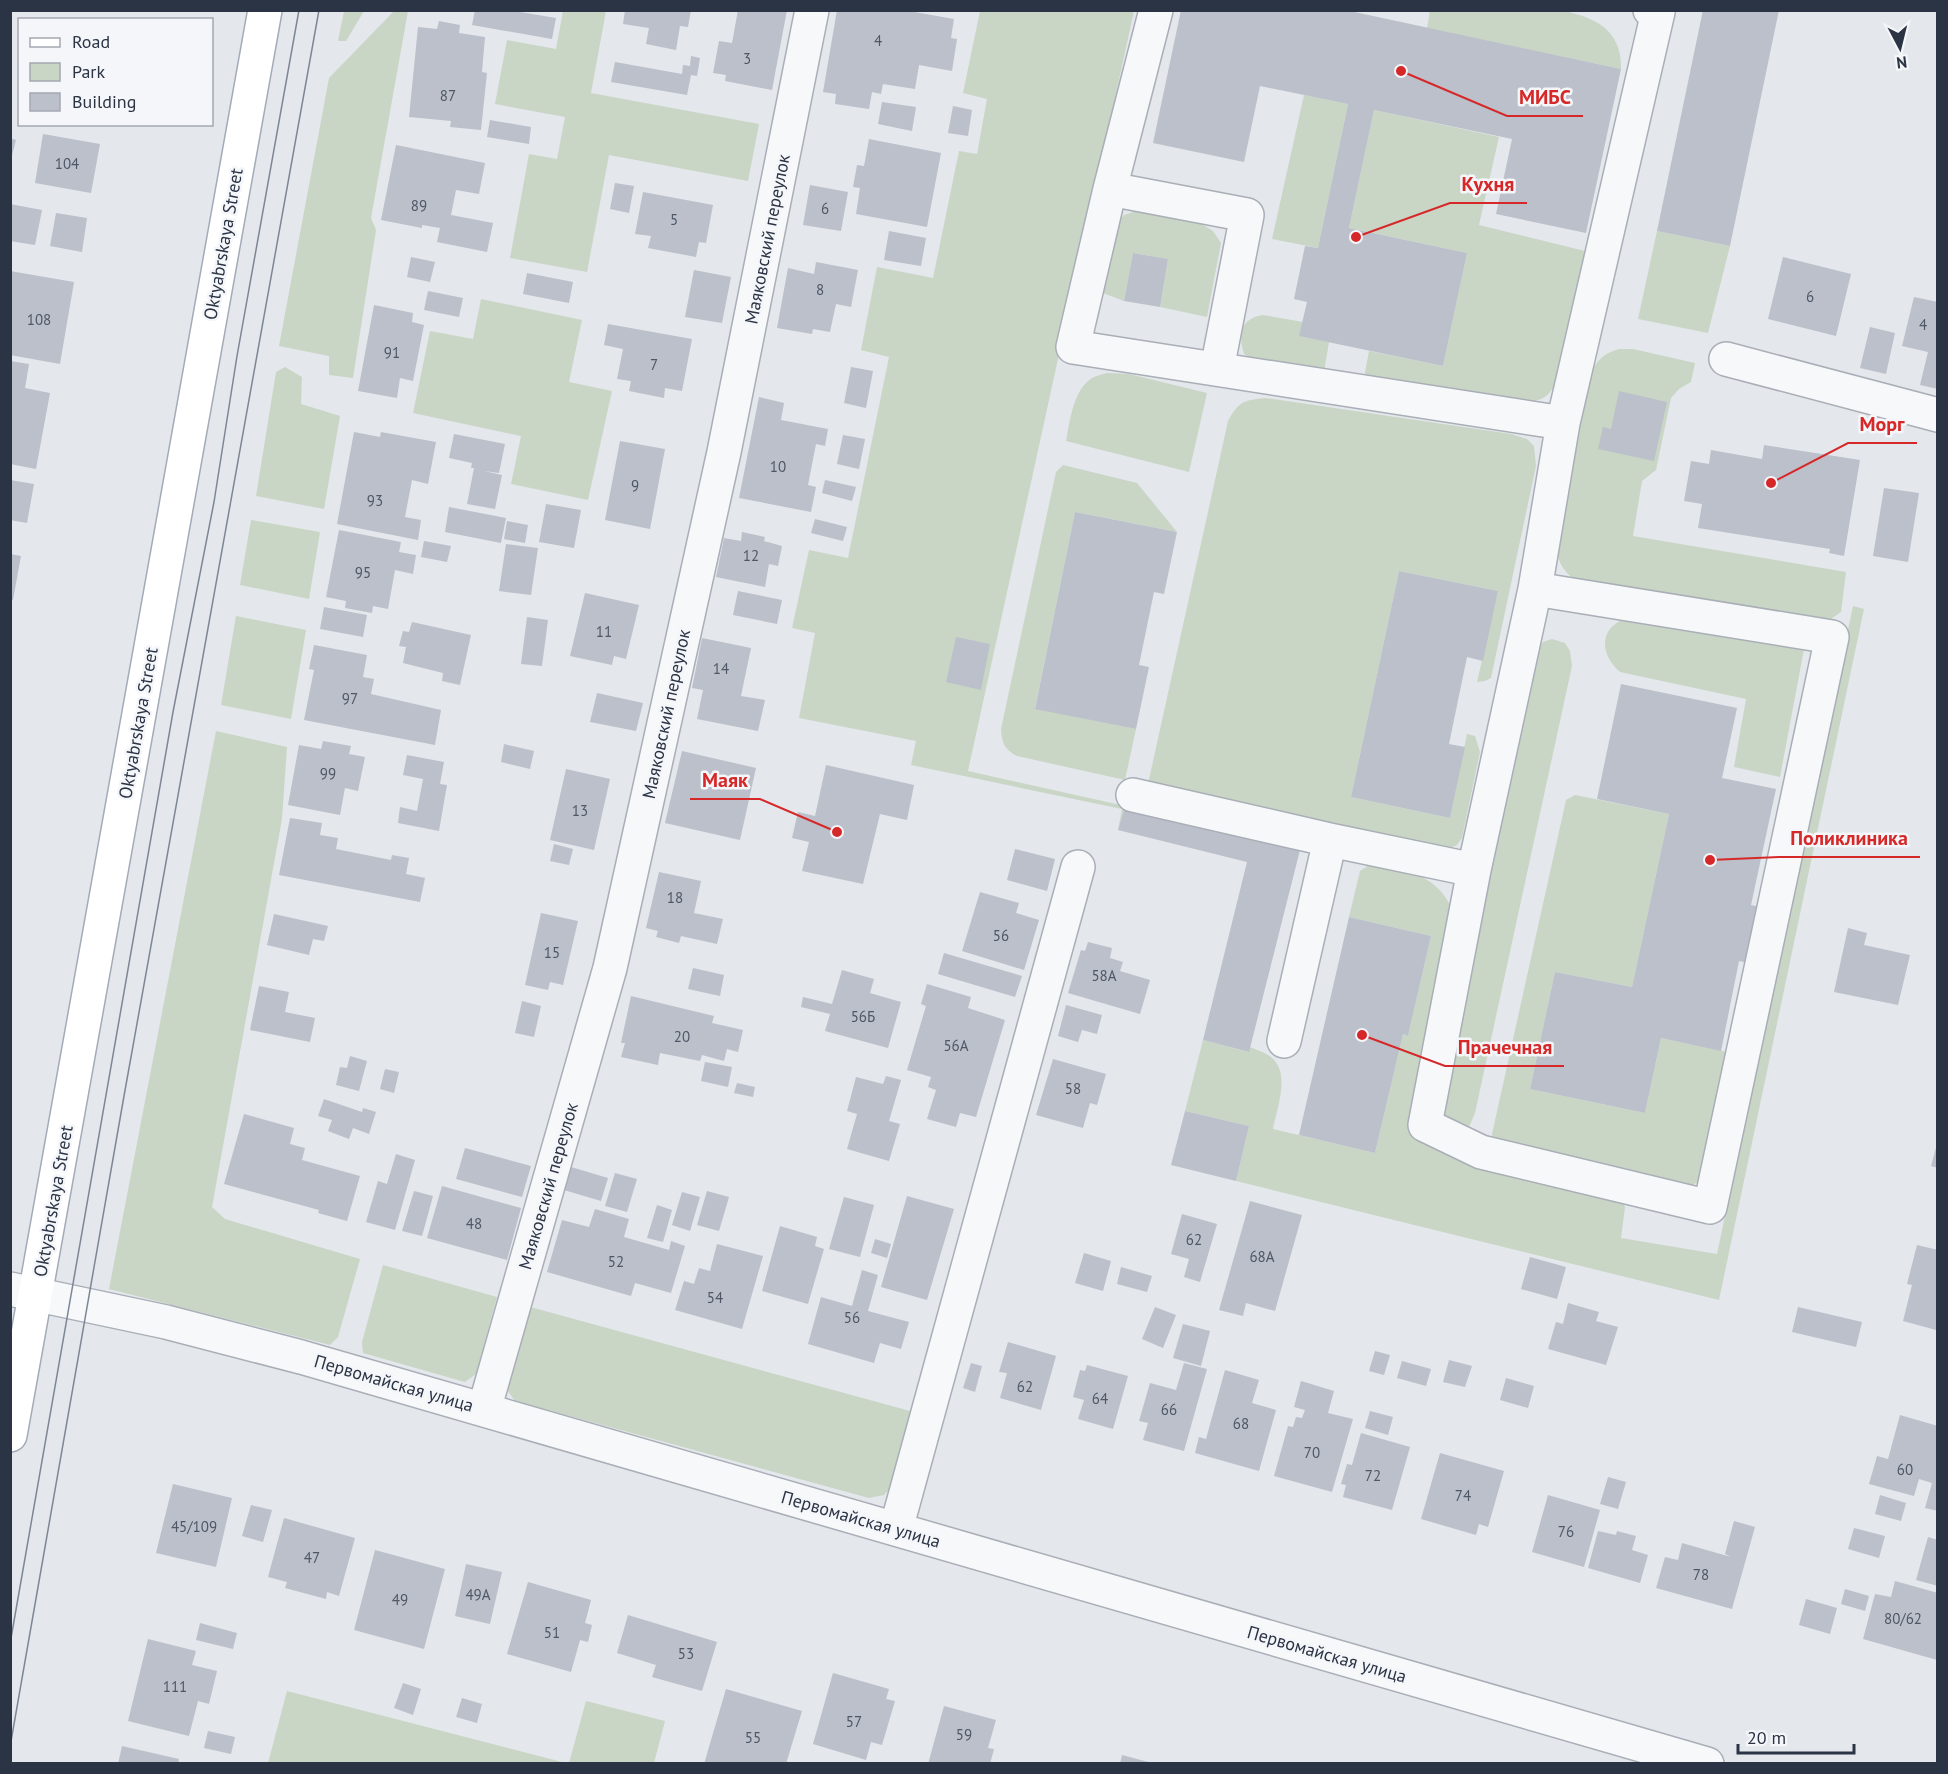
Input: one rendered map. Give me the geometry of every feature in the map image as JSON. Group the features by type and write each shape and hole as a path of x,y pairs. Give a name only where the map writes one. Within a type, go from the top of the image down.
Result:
{"main road":[{"name":"Oktyabrskaya Street","path":"10,1435 23,1292 265,10"}],"street":[{"name":"Маяковский переулок","path":"484,1410 610,968 724,452 812,10"},
{"path":"1156,10 1110,189 1073,347 1563,423"},
{"path":"1534,589 1832,637 1710,1207 1480,1152 1425,1125 1474,870 1534,589 1563,423 1658,12 1650,10"},
{"path":"1110,189 1247,214 1217,369"},
{"path":"1726,359 1938,415"},
{"path":"1133,795 1474,870"},
{"path":"1284,1041 1330,840"},
{"path":"896,1529 1078,867"},
{"name":"Первомайская улица","path":"23,1292 178,1325 301,1357 1707,1764"}],"green space":[{"path":"344,11 364,11 346,41 338,41"},
{"path":"394,11 408,11 371,218 376,230 353,378 329,375 329,356 279,346 329,78"},
{"path":"563,11 606,11 591,93 759,124 748,181 609,155 587,272 510,258 529,154 557,159 565,117 495,104 507,40 556,49"},
{"path":"980,11 1134,11 968,771 1125,806 1118,830 1122,809 911,765 916,741 799,718 815,633 792,628 809,550 848,558 889,357 861,350 877,267 933,278 959,151 977,154 987,99 963,93"},
{"path":"1430,11 1564,11 1576,14 1597,22 1612,36 1620,56 1621,69 1427,28"},
{"path":"1304,95 1348,104 1318,248 1272,239"},
{"path":"1374,110 1499,137 1479,225 1585,251 1555,384 1542,398 1523,403 1364,378 1369,351 1443,366 1467,253 1349,228"},
{"path":"1142,209 1200,223 1213,231 1221,243 1207,317 1160,307 1168,259 1133,253 1124,301 1103,293 1101,288 1112,228 1124,215"},
{"path":"1657,231 1730,246 1708,333 1638,319"},
{"path":"481,299 582,320 569,382 612,391 588,500 511,484 521,436 413,413 430,331 473,339"},
{"path":"1263,315 1303,322 1300,336 1329,342 1324,372 1254,361 1244,354 1241,340 1243,328 1249,320"},
{"path":"1619,349 1633,349 1695,363 1691,382 1679,389 1671,398 1656,470 1642,481 1633,536 1846,572 1841,612 1825,623 1580,584 1564,570 1559,559 1556,538 1590,374 1602,358"},
{"path":"285,367 302,377 301,404 340,416 324,509 256,496 276,372"},
{"path":"1107,373 1129,374 1207,393 1189,472 1066,441 1073,406 1080,390 1092,378"},
{"path":"1266,398 1511,434 1527,439 1534,446 1536,466 1491,678 1477,682 1498,591 1399,571 1351,797 1450,818 1467,734 1475,736 1480,752 1462,838 1457,845 1444,851 1148,784 1228,421 1239,405"},
{"path":"1063,465 1137,483 1177,532 1075,512 1035,708 1136,729 1125,780 1017,756 1006,748 1002,738 1001,729 1056,472"},
{"path":"251,520 320,532 309,599 240,585"},
{"path":"1853,606 1864,609 1719,1300 1236,1181 1249,1126 1185,1111 1203,1040 1248,1052 1250,1047 1271,1057 1277,1064 1281,1091 1273,1129 1375,1153 1403,1034 1408,1036 1431,936 1349,917 1360,871 1369,865 1406,871 1427,880 1444,895 1451,907 1410,1127 1622,1200 1625,1207 1621,1238 1717,1254"},
{"path":"236,616 306,630 291,719 221,705"},
{"path":"1627,618 1804,649 1780,777 1734,767 1746,699 1620,672 1613,665 1606,649 1607,634 1618,622"},
{"path":"1552,639 1565,643 1570,651 1572,666 1475,1113 1470,1125 1462,1130 1441,1116 1440,1108 1537,650 1543,642"},
{"path":"216,731 287,747 282,819 212,1207 225,1219 360,1259 338,1337 330,1345 109,1289"},
{"path":"1575,795 1669,814 1632,987 1555,972 1530,1089 1645,1113 1661,1038 1732,1053 1706,1170 1698,1182 1687,1188 1494,1143 1492,1134 1566,800"},
{"path":"383,1265 497,1297 476,1374 465,1382 363,1353 362,1342"},
{"path":"523,1305 910,1411 891,1487 884,1495 869,1498 515,1401 506,1388"},
{"path":"287,1691 566,1763 268,1763"},
{"path":"586,1701 665,1721 654,1763 569,1763"}],"building":[{"path":"475,10 508,10 556,18 552,39 472,25"},
{"path":"625,10 691,10 688,27 680,26 676,50 646,44 649,28 623,24"},
{"path":"738,10 787,10 772,90 725,81 726,75 713,73 719,41 732,43"},
{"path":"837,10 903,10 954,19 951,38 957,39 952,71 919,65 915,89 883,84 881,94 872,92 869,109 835,104 836,94 823,92"},
{"path":"1181,10 1345,10 1621,69 1586,233 1496,214 1512,139 1374,110 1349,228 1467,253 1443,366 1299,336 1307,302 1294,299 1305,246 1318,248 1348,104 1260,86 1244,162 1153,143"},
{"path":"1703,10 1779,10 1730,246 1657,231"},
{"path":"439,21 460,25 459,33 485,37 482,72 487,73 481,130 450,127 451,121 409,117 418,27 437,29"},
{"path":"691,56 700,58 697,76 691,75 687,95 611,82 615,62 682,74 683,65 690,66"},
{"path":"882,102 916,107 912,131 878,124"},
{"path":"953,106 972,110 968,136 948,133"},
{"path":"490,120 531,127 529,144 487,137"},
{"path":"43,134 100,144 91,193 35,183"},
{"path":"10,138 16,140 11,159 10,159"},
{"path":"869,139 941,153 927,227 856,214 860,188 853,187 857,165 864,166"},
{"path":"396,145 485,163 479,194 456,190 451,215 493,223 487,252 437,242 440,228 422,225 422,228 381,220"},
{"path":"615,183 634,186 629,213 610,209"},
{"path":"810,185 848,192 841,231 803,225"},
{"path":"643,192 713,205 706,243 699,242 696,257 648,248 651,236 635,234"},
{"path":"10,204 42,210 35,245 10,241"},
{"path":"56,213 87,218 82,252 50,246"},
{"path":"889,231 926,238 921,266 884,260"},
{"path":"1133,253 1168,259 1160,307 1124,301"},
{"path":"411,257 435,262 430,282 407,277"},
{"path":"1783,257 1851,274 1836,336 1768,319"},
{"path":"816,262 858,270 851,307 836,304 830,332 813,329 812,334 777,328 788,268 814,274"},
{"path":"694,270 731,277 722,323 685,317"},
{"path":"10,271 74,282 60,364 10,355"},
{"path":"527,273 573,282 569,303 523,294"},
{"path":"428,291 463,298 459,317 424,310"},
{"path":"1914,297 1938,302 1938,389 1920,385 1928,352 1902,346"},
{"path":"374,305 413,313 412,322 424,325 413,381 400,378 397,398 358,391"},
{"path":"608,324 692,339 682,391 665,388 664,398 629,391 631,381 617,379 623,349 604,345"},
{"path":"1870,327 1895,333 1886,374 1860,368"},
{"path":"10,361 29,364 25,388 50,393 36,469 10,464"},
{"path":"851,367 873,371 866,408 844,403"},
{"path":"1619,391 1667,402 1654,461 1598,449 1603,427 1611,429"},
{"path":"759,397 784,403 781,420 828,429 825,446 816,444 808,485 816,487 811,512 739,498"},
{"path":"354,432 380,437 381,432 436,442 428,484 412,480 405,517 421,520 418,540 337,524"},
{"path":"454,434 505,444 499,473 484,471 502,475 495,509 467,504 474,468 471,468 472,463 449,458"},
{"path":"843,435 865,439 859,469 837,464"},
{"path":"620,441 665,449 650,529 605,520"},
{"path":"1764,445 1860,460 1844,556 1829,553 1830,549 1698,528 1702,504 1684,501 1691,461 1709,464 1711,450 1762,459"},
{"path":"10,480 34,484 27,523 10,520"},
{"path":"825,480 856,487 852,501 822,493"},
{"path":"1884,488 1919,493 1908,562 1873,556"},
{"path":"546,504 581,510 574,548 539,542"},
{"path":"449,507 506,518 501,543 445,532"},
{"path":"1075,512 1177,532 1164,594 1154,592 1139,665 1149,667 1136,729 1035,709"},
{"path":"815,519 847,527 843,541 811,533"},
{"path":"507,521 528,525 525,543 504,539"},
{"path":"339,530 401,542 399,552 416,555 413,574 395,570 388,609 373,606 372,613 345,608 346,601 326,597"},
{"path":"742,532 765,537 764,541 782,546 778,566 769,564 765,587 716,577 724,538 741,541"},
{"path":"424,541 451,546 447,562 421,557"},
{"path":"506,544 538,548 531,595 499,591"},
{"path":"10,554 21,556 13,600 10,599"},
{"path":"1399,571 1498,591 1483,661 1467,657 1449,744 1465,747 1450,818 1351,797"},
{"path":"738,591 782,600 777,624 733,615"},
{"path":"585,593 639,605 626,659 614,656 612,665 570,656"},
{"path":"324,607 367,615 363,637 320,629"},
{"path":"527,617 548,620 542,666 521,664"},
{"path":"412,622 471,635 460,685 442,681 443,673 403,663 406,647 399,646 403,631 409,632"},
{"path":"956,637 990,644 981,690 946,682"},
{"path":"702,638 751,648 741,696 765,700 758,731 697,719 703,690 692,688"},
{"path":"314,645 367,655 363,677 374,679 371,694 441,710 435,745 304,720 314,670 309,669"},
{"path":"1621,684 1737,708 1722,778 1776,789 1751,905 1760,907 1748,963 1739,961 1721,1051 1661,1038 1645,1113 1530,1089 1555,972 1632,987 1669,814 1597,799"},
{"path":"597,693 643,703 636,731 590,722"},
{"path":"323,741 351,746 349,754 365,757 358,791 345,788 340,815 288,805 299,745 321,749"},
{"path":"504,744 534,751 530,769 501,762"},
{"path":"682,751 756,768 740,840 665,823"},
{"path":"407,755 444,762 440,784 447,785 439,831 398,823 400,807 417,811 423,779 403,775"},
{"path":"826,765 914,785 907,820 880,814 863,884 802,871 809,842 792,838 798,812 815,816"},
{"path":"566,769 610,779 594,850 550,840"},
{"path":"1125,806 1300,850 1249,1052 1203,1040 1247,862 1118,830"},
{"path":"290,818 322,823 320,835 338,838 336,849 391,860 392,855 409,858 406,874 425,878 420,902 279,875"},
{"path":"554,844 573,849 569,865 550,861"},
{"path":"1015,849 1055,859 1047,891 1007,880"},
{"path":"659,872 701,881 694,913 723,919 717,944 681,936 679,943 656,937 658,931 646,928"},
{"path":"980,892 1019,903 1016,913 1039,920 1024,970 962,951"},
{"path":"541,913 578,921 563,985 550,982 548,990 525,985"},
{"path":"274,914 328,926 324,941 313,939 309,955 267,945"},
{"path":"1349,917 1431,936 1408,1036 1403,1034 1375,1153 1299,1135"},
{"path":"1848,928 1867,933 1864,945 1910,955 1898,1005 1834,992"},
{"path":"1088,942 1112,948 1110,958 1123,962 1120,971 1150,980 1140,1014 1068,993 1081,950 1085,951"},
{"path":"944,953 1022,976 1015,997 938,974"},
{"path":"693,968 724,975 720,996 688,989"},
{"path":"842,970 874,979 870,993 901,1002 888,1048 825,1031 830,1014 801,1007 803,997 832,1004"},
{"path":"927,984 971,997 968,1008 1005,1020 976,1117 960,1113 956,1127 927,1119 936,1090 928,1087 931,1077 907,1070 926,1006 921,1004"},
{"path":"259,986 289,992 285,1012 315,1018 310,1042 250,1030"},
{"path":"631,996 714,1016 712,1023 743,1030 738,1052 727,1049 724,1061 702,1055 700,1061 660,1053 658,1065 621,1057 625,1043 621,1043"},
{"path":"522,1001 541,1006 534,1037 515,1033"},
{"path":"1066,1005 1102,1015 1097,1034 1082,1030 1078,1042 1058,1036"},
{"path":"350,1056 367,1061 359,1091 336,1085 340,1067 347,1068"},
{"path":"1053,1059 1106,1074 1097,1105 1090,1103 1083,1128 1036,1115"},
{"path":"705,1062 732,1067 728,1087 701,1081"},
{"path":"385,1069 399,1072 394,1093 380,1089"},
{"path":"886,1076 901,1080 889,1121 900,1124 889,1161 847,1149 857,1114 847,1111 856,1077 883,1084"},
{"path":"737,1083 755,1087 753,1097 734,1093"},
{"path":"324,1099 362,1112 363,1108 376,1112 369,1134 353,1128 349,1139 328,1131 332,1120 318,1116"},
{"path":"1185,1111 1249,1126 1236,1181 1171,1165"},
{"path":"244,1114 294,1128 290,1144 305,1148 302,1160 360,1176 347,1221 318,1213 319,1210 224,1184"},
{"path":"1938,1144 1938,1168 1931,1166"},
{"path":"465,1148 531,1166 522,1197 456,1179"},
{"path":"396,1154 415,1160 395,1230 366,1222 378,1181 387,1184"},
{"path":"571,1167 608,1178 601,1201 564,1190"},
{"path":"615,1173 637,1179 627,1212 605,1206"},
{"path":"442,1186 521,1208 507,1260 427,1238"},
{"path":"414,1191 433,1196 422,1236 402,1231"},
{"path":"707,1191 729,1197 719,1231 697,1225"},
{"path":"682,1192 700,1197 690,1231 672,1225"},
{"path":"907,1196 954,1209 927,1300 881,1287"},
{"path":"844,1197 874,1205 860,1257 829,1249"},
{"path":"1250,1201 1302,1215 1275,1311 1246,1303 1243,1316 1219,1310"},
{"path":"657,1205 672,1210 663,1242 647,1238"},
{"path":"595,1209 629,1219 624,1237 669,1250 671,1241 685,1246 671,1293 635,1283 631,1296 547,1272 562,1220 589,1227"},
{"path":"1182,1214 1217,1224 1200,1282 1184,1277 1189,1259 1171,1254"},
{"path":"780,1226 817,1237 815,1246 824,1249 808,1304 762,1291"},
{"path":"875,1239 891,1244 887,1258 871,1253"},
{"path":"717,1244 763,1256 742,1329 675,1310 684,1281 694,1284 699,1268 710,1271"},
{"path":"1917,1245 1938,1250 1936,1330 1903,1321 1912,1285 1907,1284"},
{"path":"1084,1253 1111,1261 1103,1291 1075,1283"},
{"path":"1530,1257 1566,1267 1557,1299 1521,1289"},
{"path":"1121,1267 1152,1276 1147,1292 1117,1284"},
{"path":"862,1270 878,1275 868,1311 909,1322 901,1349 880,1343 874,1363 808,1344 821,1297 852,1306"},
{"path":"1568,1303 1599,1312 1596,1321 1618,1327 1606,1365 1548,1349 1556,1322 1563,1324"},
{"path":"1155,1307 1176,1315 1163,1348 1142,1339"},
{"path":"1798,1307 1862,1322 1856,1347 1792,1332"},
{"path":"1183,1324 1210,1331 1201,1366 1173,1358"},
{"path":"1008,1342 1056,1356 1041,1410 1000,1398 1007,1373 999,1372"},
{"path":"1375,1351 1390,1355 1384,1375 1369,1371"},
{"path":"1449,1360 1472,1366 1465,1387 1443,1382"},
{"path":"1402,1361 1431,1369 1426,1386 1397,1378"},
{"path":"971,1363 982,1366 975,1392 963,1388"},
{"path":"1184,1363 1207,1369 1184,1451 1143,1440 1148,1423 1139,1421 1150,1383 1176,1390"},
{"path":"1087,1365 1128,1376 1113,1429 1078,1419 1084,1400 1073,1397 1080,1370 1085,1371"},
{"path":"1225,1370 1259,1380 1252,1403 1276,1410 1259,1471 1195,1453 1199,1437 1206,1439"},
{"path":"1506,1378 1534,1386 1528,1408 1500,1400"},
{"path":"1301,1381 1334,1391 1328,1413 1353,1419 1332,1492 1274,1476 1288,1426 1293,1427 1296,1417 1302,1418 1305,1410 1294,1407"},
{"path":"1370,1411 1393,1417 1388,1435 1365,1428"},
{"path":"1900,1415 1938,1426 1938,1511 1925,1508 1932,1483 1919,1479 1914,1496 1869,1484 1877,1456 1888,1459"},
{"path":"1361,1433 1410,1447 1392,1510 1343,1497 1346,1485 1341,1484 1347,1464 1352,1465"},
{"path":"1440,1453 1504,1471 1488,1527 1479,1524 1476,1535 1421,1519"},
{"path":"1608,1477 1626,1482 1618,1509 1600,1504"},
{"path":"173,1484 232,1498 216,1567 156,1553"},
{"path":"1548,1495 1600,1510 1584,1567 1532,1552"},
{"path":"1880,1495 1906,1503 1901,1521 1875,1514"},
{"path":"251,1505 272,1510 263,1542 242,1536"},
{"path":"284,1518 355,1538 339,1596 327,1592 326,1599 285,1588 287,1582 268,1577"},
{"path":"1734,1521 1755,1527 1732,1609 1656,1588 1665,1557 1678,1560 1682,1543 1731,1557 1725,1554"},
{"path":"1854,1528 1885,1536 1879,1558 1848,1549"},
{"path":"1598,1531 1616,1535 1617,1531 1636,1536 1632,1550 1648,1555 1640,1583 1588,1568"},
{"path":"1928,1537 1938,1540 1938,1586 1916,1580"},
{"path":"375,1550 445,1569 424,1649 354,1630"},
{"path":"466,1564 502,1572 490,1624 455,1616"},
{"path":"1895,1581 1938,1593 1937,1660 1863,1639 1875,1594 1891,1597"},
{"path":"528,1582 591,1600 585,1623 592,1625 588,1642 580,1640 571,1672 507,1654"},
{"path":"1845,1589 1869,1596 1865,1611 1841,1604"},
{"path":"1806,1599 1837,1608 1830,1634 1799,1625"},
{"path":"628,1615 717,1642 702,1691 652,1677 656,1665 617,1653"},
{"path":"200,1623 237,1633 233,1649 196,1640"},
{"path":"148,1639 196,1651 192,1665 217,1671 209,1704 198,1701 189,1736 128,1721"},
{"path":"833,1673 889,1689 886,1699 895,1701 882,1745 871,1742 866,1760 813,1744"},
{"path":"403,1683 421,1689 413,1715 394,1708"},
{"path":"726,1689 802,1711 786,1764 704,1764"},
{"path":"462,1698 482,1704 477,1723 456,1717"},
{"path":"944,1706 996,1720 988,1748 994,1749 990,1764 928,1764"},
{"path":"208,1731 235,1737 231,1754 204,1748"},
{"path":"122,1746 179,1759 178,1764 118,1764"},
{"path":"1122,1755 1152,1763 1152,1764 1120,1764"}],"tram line":[{"path":"10,1644 173,712 214,502 237,356 299,10"},
{"path":"10,1747 319,10"}],"place":[{"name":"МИБС","path":"1401,71"},
{"name":"Кухня","path":"1356,237"},
{"name":"Морг","path":"1771,483"},
{"name":"Маяк","path":"837,832"},
{"name":"Поликлиника","path":"1710,860"},
{"name":"Прачечная","path":"1362,1035"}]}
